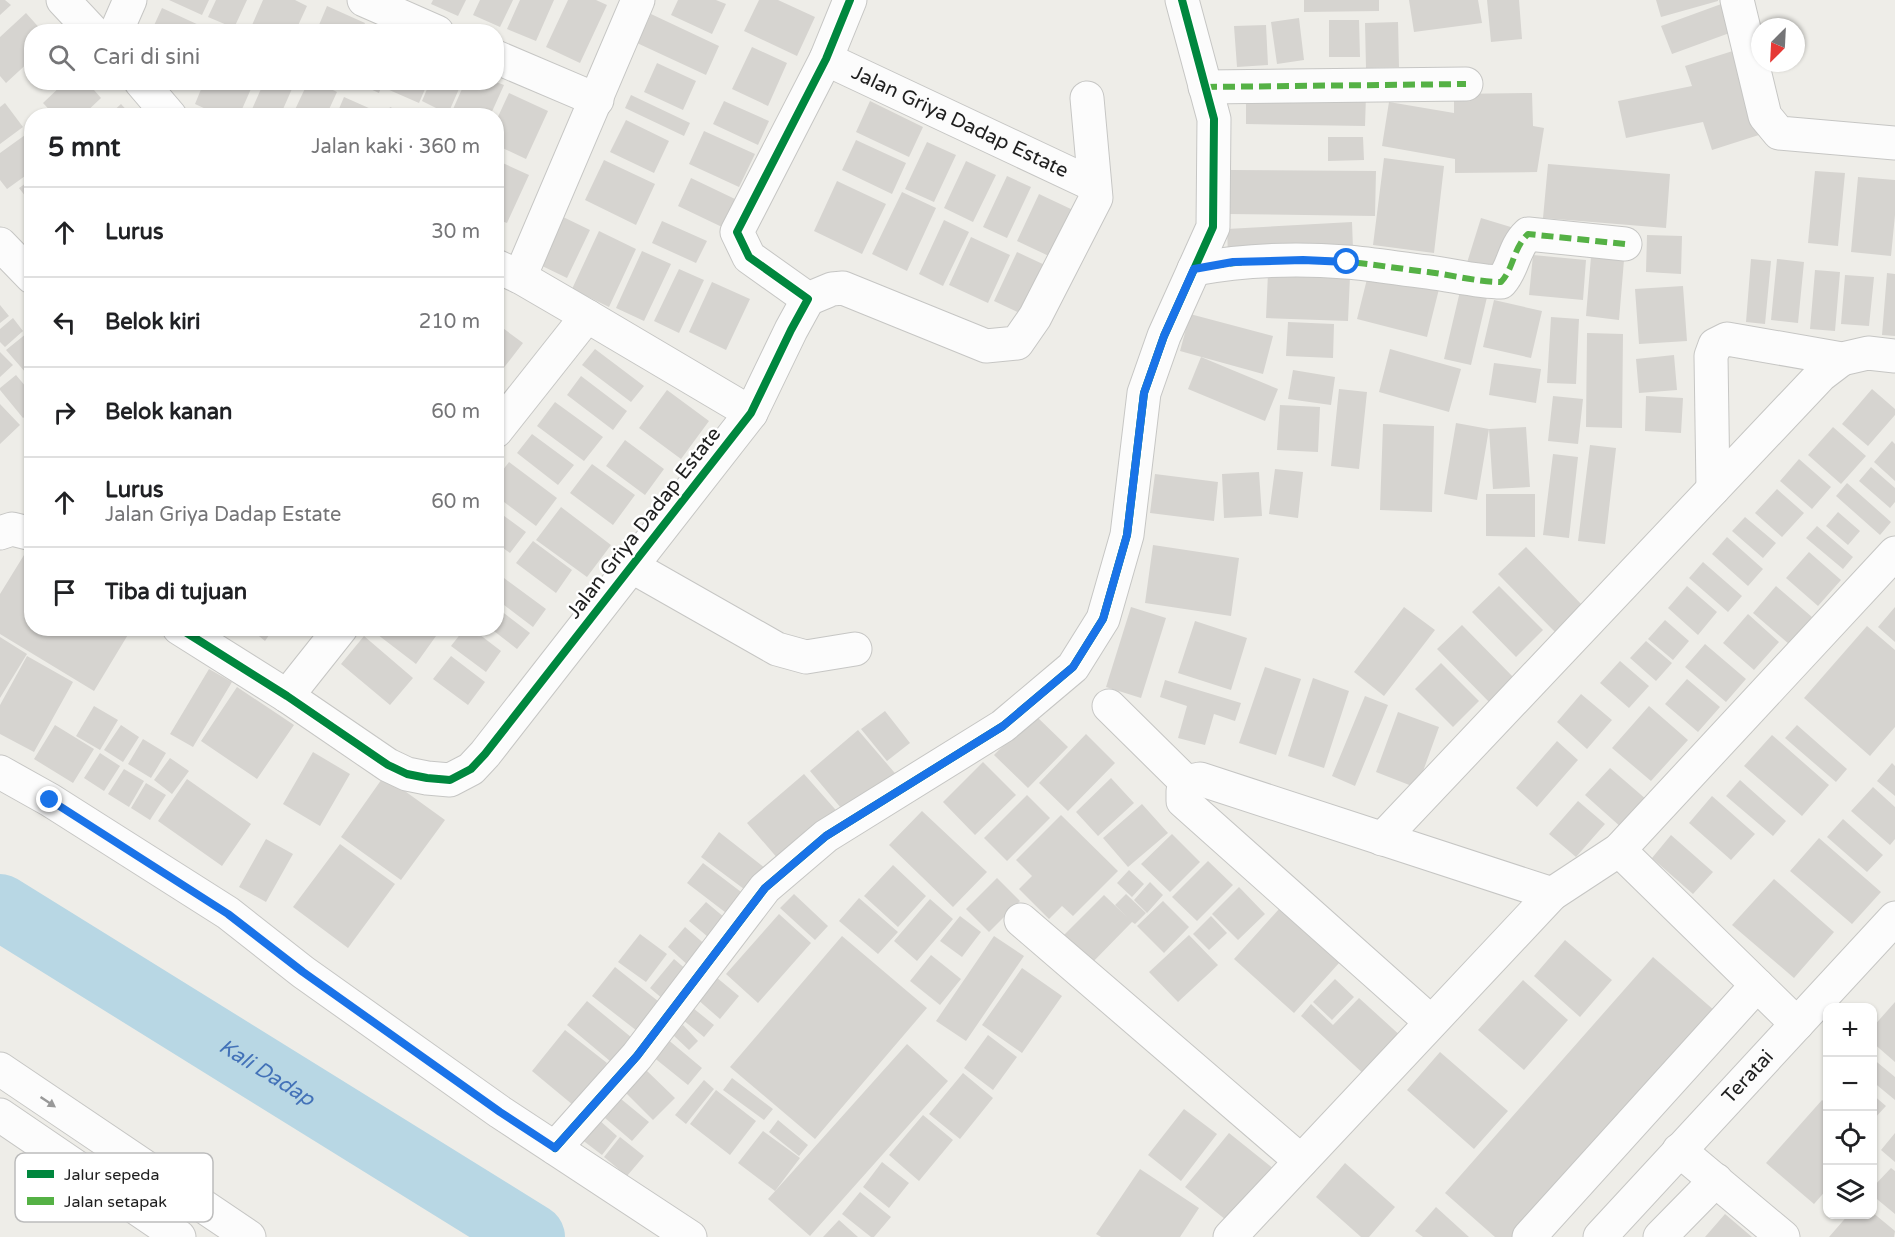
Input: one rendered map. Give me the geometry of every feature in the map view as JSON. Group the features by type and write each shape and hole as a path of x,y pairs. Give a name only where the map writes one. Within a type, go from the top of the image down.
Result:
{"street":[{"path":"63,0 86,24"},
{"path":"120,24 130,0"},
{"path":"364,0 419,24"},
{"path":"638,0 597,100 508,272 751,412"},
{"path":"808,299 749,257 737,232 826,59 850,0"},
{"path":"555,1148 637,1056 765,888 826,836 1003,726 1073,667 1103,619 1127,535 1144,393 1164,336 1213,227 1214,118 1182,0"},
{"path":"1737,0 1765,116 1779,133 1895,143"},
{"name":"Jalan Griya Dadap Estate","path":"826,59 1094,185"},
{"path":"504,60 597,100"},
{"path":"1205,87 1466,84"},
{"path":"148,90 164,108"},
{"name":"Jalan Griya Dadap Estate","path":"192,636 288,696 388,765 407,774 450,780 471,769 751,412 808,299 832,289 843,288 986,346 1017,343 1035,317 1096,198 1087,98"},
{"path":"1194,269 1233,262 1303,260 1347,262 1501,282 1506,277 1519,242 1528,234 1625,244"},
{"path":"0,244 24,269"},
{"path":"504,421 587,316"},
{"path":"1713,489 1711,356 1715,345 1727,339 1842,359 1868,353 1895,356"},
{"path":"1382,839 1821,375 1842,359"},
{"path":"0,533 12,529 24,532"},
{"path":"1230,1237 1552,894 1619,850 1895,553"},
{"name":"Jalan Griya Dadap Estate","path":"631,566 777,649 806,657 855,649"},
{"path":"288,696 335,636"},
{"path":"1109,706 1186,782"},
{"path":"0,771 50,800 228,914 303,972 500,1112 690,1237"},
{"path":"1186,782 1200,778 1552,894"},
{"path":"1186,782 1183,801 1431,1022"},
{"path":"1619,850 1797,1024"},
{"name":"Teratai","path":"1600,1237 1895,918"},
{"path":"1021,920 1301,1161"},
{"path":"1529,1237 1757,985"},
{"path":"0,1069 124,1153"},
{"path":"0,1115 53,1153"},
{"path":"1679,1150 1782,1237"},
{"path":"1660,1237 1716,1180"},
{"path":"213,1213 249,1237"},
{"path":"150,1222 165,1233"}],"building":[{"path":"0,0 5,0 11,5 0,15"},
{"path":"169,0 209,0 202,15"},
{"path":"216,0 247,0 236,24 225,24 208,17"},
{"path":"263,0 295,0 307,6 299,24 252,24"},
{"path":"433,0 466,0 458,16 431,4"},
{"path":"480,0 513,0 501,24 493,24 473,15"},
{"path":"520,0 554,0 536,41 507,29"},
{"path":"568,0 596,0 607,5 580,63 546,47"},
{"path":"678,0 716,0 726,4 712,34 671,15"},
{"path":"759,0 778,0 815,17 797,56 744,31"},
{"path":"1304,0 1379,0 1379,11 1304,12"},
{"path":"1409,0 1478,0 1482,23 1414,32"},
{"path":"1487,0 1519,0 1522,39 1491,42"},
{"path":"1656,0 1718,0 1718,1 1661,17"},
{"path":"1724,3 1735,31 1672,54 1661,26"},
{"path":"327,6 365,23 365,24 319,24"},
{"path":"162,8 197,24 155,24"},
{"path":"26,13 36,24 24,24 24,66 6,83 0,76 0,37"},
{"path":"651,14 719,46 706,75 637,43"},
{"path":"1299,18 1304,60 1277,64 1271,22"},
{"path":"1329,20 1359,20 1360,57 1329,57"},
{"path":"1398,22 1399,67 1366,68 1365,23"},
{"path":"1266,25 1268,65 1237,67 1234,26"},
{"path":"752,47 787,63 768,106 732,89"},
{"path":"1736,50 1762,134 1712,150 1703,122 1626,138 1618,101 1692,86 1685,66"},
{"path":"657,63 696,81 683,110 644,92"},
{"path":"57,90 94,90 101,98 90,108 48,108 43,103"},
{"path":"201,90 250,90 243,108 204,108 195,104"},
{"path":"260,90 291,90 284,108 253,108"},
{"path":"304,90 337,92 330,108 296,108"},
{"path":"389,90 425,90 419,103"},
{"path":"427,90 458,90 451,108 436,108 422,101"},
{"path":"461,90 502,90 494,108 454,108"},
{"path":"509,93 548,111 526,159 504,149 504,108 502,108"},
{"path":"1246,93 1366,95 1365,126 1246,124"},
{"path":"1532,93 1533,126 1544,128 1537,172 1455,173 1455,159 1382,146 1389,102 1454,113 1454,94"},
{"path":"631,95 690,123 684,136 625,108"},
{"path":"344,97 369,108 339,108"},
{"path":"724,101 769,121 758,145 713,124"},
{"path":"870,101 923,127 909,157 856,132"},
{"path":"5,103 23,127 0,144 0,107"},
{"path":"626,120 669,141 654,173 610,152"},
{"path":"704,131 755,154 739,187 689,164"},
{"path":"24,136 24,177 7,189 0,180 0,153"},
{"path":"1328,137 1363,137 1364,160 1328,161"},
{"path":"856,140 906,163 892,194 842,170"},
{"path":"927,142 956,155 934,202 905,189"},
{"path":"1384,158 1444,166 1434,253 1373,245"},
{"path":"604,160 655,184 636,225 585,200"},
{"path":"966,161 996,175 973,222 944,208"},
{"path":"504,164 529,175 507,223 504,222"},
{"path":"1548,164 1670,174 1666,228 1543,218"},
{"path":"1230,170 1376,171 1375,216 1229,214"},
{"path":"1815,171 1845,173 1838,246 1808,243"},
{"path":"1007,176 1031,187 1007,238 983,227"},
{"path":"1858,177 1895,180 1895,215 1891,256 1851,252"},
{"path":"691,178 735,199 722,227 678,206"},
{"path":"837,181 886,204 862,254 814,231"},
{"path":"24,185 24,195 19,188"},
{"path":"902,192 936,208 907,271 872,254"},
{"path":"1039,194 1073,210 1051,257 1017,241"},
{"path":"559,215 590,230 567,278 536,263"},
{"path":"1481,218 1514,228 1499,276 1466,266"},
{"path":"944,220 969,232 943,286 919,274"},
{"path":"662,221 707,241 696,263 652,243"},
{"path":"1352,222 1353,249 1228,255 1227,229"},
{"path":"599,231 636,249 609,307 572,289"},
{"path":"1647,235 1682,236 1681,274 1646,272"},
{"path":"971,237 1010,255 988,303 949,285"},
{"path":"642,251 671,264 644,321 616,308"},
{"path":"1017,252 1047,266 1024,315 994,301"},
{"path":"1533,255 1586,260 1583,300 1529,295"},
{"path":"1591,257 1624,260 1619,320 1586,316"},
{"path":"1751,259 1771,261 1765,324 1746,322"},
{"path":"1777,259 1804,262 1798,323 1771,320"},
{"path":"679,269 704,280 679,333 654,321"},
{"path":"1815,270 1840,272 1835,331 1810,329"},
{"path":"1369,271 1439,289 1427,337 1357,319"},
{"path":"1268,273 1350,276 1348,321 1266,318"},
{"path":"1887,273 1895,274 1895,336 1882,335"},
{"path":"1845,275 1874,277 1869,326 1841,324"},
{"path":"712,282 750,299 726,350 689,332"},
{"path":"1683,286 1687,341 1639,344 1635,289"},
{"path":"1461,287 1488,293 1471,365 1444,359"},
{"path":"1494,300 1542,311 1531,358 1483,347"},
{"path":"0,305 9,316 0,323"},
{"path":"1190,314 1273,336 1263,374 1180,351"},
{"path":"1551,317 1579,319 1576,384 1547,383"},
{"path":"13,318 23,331 5,347 0,342 0,329"},
{"path":"1288,322 1334,324 1333,358 1286,356"},
{"path":"504,329 523,343 504,368"},
{"path":"1587,333 1623,334 1622,428 1586,427"},
{"path":"24,335 24,371 6,350"},
{"path":"595,349 644,386 631,402 582,365"},
{"path":"1390,349 1461,369 1449,412 1379,392"},
{"path":"0,352 13,365 0,377"},
{"path":"1674,355 1677,390 1639,393 1636,359"},
{"path":"1201,357 1278,389 1265,421 1188,389"},
{"path":"1494,363 1541,369 1536,403 1489,395"},
{"path":"1293,370 1335,377 1331,405 1288,399"},
{"path":"16,375 24,384 24,417 0,390"},
{"path":"581,376 627,411 613,430 567,395"},
{"path":"1339,389 1367,392 1359,469 1331,466"},
{"path":"1872,389 1895,409 1895,415 1868,446 1842,424"},
{"path":"667,390 709,421 681,459 639,428"},
{"path":"1553,396 1583,399 1578,444 1548,441"},
{"path":"1646,396 1683,398 1681,433 1645,431"},
{"path":"555,402 603,437 584,461 537,426"},
{"path":"0,404 20,425 0,444"},
{"path":"1280,405 1320,407 1318,452 1277,450"},
{"path":"1456,423 1489,429 1477,500 1444,494"},
{"path":"1383,424 1434,426 1432,512 1380,510"},
{"path":"1526,427 1530,487 1493,489 1489,429"},
{"path":"1833,427 1866,456 1841,484 1808,455"},
{"path":"532,434 574,465 558,485 517,453"},
{"path":"625,440 664,469 645,495 606,466"},
{"path":"1892,441 1895,444 1895,481 1874,462"},
{"path":"1590,445 1616,448 1605,544 1578,541"},
{"path":"1553,454 1578,457 1569,538 1543,535"},
{"path":"1799,459 1831,487 1812,509 1780,481"},
{"path":"509,462 557,498 536,526 504,502 504,469"},
{"path":"592,464 635,495 613,525 570,493"},
{"path":"1871,467 1895,488 1895,502 1890,508 1859,481"},
{"path":"1275,469 1303,472 1298,518 1269,514"},
{"path":"1259,472 1262,516 1224,518 1222,474"},
{"path":"1155,474 1218,482 1214,521 1150,513"},
{"path":"1847,483 1891,522 1880,535 1836,496"},
{"path":"1777,489 1804,513 1782,537 1755,513"},
{"path":"1486,494 1535,494 1535,537 1486,536"},
{"path":"561,507 611,545 587,577 536,540"},
{"path":"1838,512 1860,531 1848,545 1826,526"},
{"path":"504,516 526,532 510,553 504,549"},
{"path":"1745,517 1776,543 1763,558 1732,531"},
{"path":"1817,526 1853,557 1843,569 1806,538"},
{"path":"1727,537 1763,569 1748,586 1712,554"},
{"path":"533,541 572,570 556,593 516,563"},
{"path":"1153,545 1239,558 1231,616 1145,603"},
{"path":"1526,547 1583,606 1556,633 1498,574"},
{"path":"1809,552 1841,580 1818,606 1786,578"},
{"path":"24,555 24,636 127,636 94,691 0,634 0,594"},
{"path":"1703,562 1742,596 1728,612 1689,578"},
{"path":"504,578 546,609 533,627 504,605"},
{"path":"1499,586 1543,630 1516,657 1472,612"},
{"path":"1687,586 1717,612 1698,635 1668,608"},
{"path":"1776,586 1812,617 1789,644 1753,613"},
{"path":"1131,607 1166,618 1141,698 1106,687"},
{"path":"1404,607 1435,630 1384,696 1354,672"},
{"path":"1895,607 1895,642 1878,627"},
{"path":"504,613 530,633 517,649 500,636 504,636"},
{"path":"1748,614 1779,642 1754,670 1723,643"},
{"path":"1665,620 1689,641 1673,660 1648,639"},
{"path":"1195,621 1247,638 1231,690 1178,673"},
{"path":"1462,625 1517,681 1492,705 1437,649"},
{"path":"1867,626 1895,650 1895,727 1870,756 1804,698"},
{"path":"259,636 268,636 265,641"},
{"path":"364,636 413,678 390,705 341,664"},
{"path":"379,636 436,636 416,664"},
{"path":"459,636 481,636 501,651 486,672 451,646"},
{"path":"0,637 27,654 0,698"},
{"path":"1646,641 1672,663 1656,681 1630,658"},
{"path":"1705,644 1746,679 1726,702 1685,667"},
{"path":"27,656 73,682 34,752 0,734 0,705"},
{"path":"451,656 485,682 468,705 433,679"},
{"path":"1620,661 1649,686 1629,708 1600,683"},
{"path":"1441,663 1479,701 1453,727 1415,689"},
{"path":"1265,667 1301,679 1276,755 1239,743"},
{"path":"209,669 232,682 193,747 170,734"},
{"path":"1313,678 1349,691 1324,768 1288,756"},
{"path":"1687,679 1720,707 1698,732 1665,704"},
{"path":"1165,680 1241,703 1235,721 1214,714 1205,745 1178,738 1187,706 1160,697"},
{"path":"237,687 294,725 257,779 201,741"},
{"path":"1581,694 1612,720 1587,749 1557,722"},
{"path":"1365,696 1388,705 1355,786 1332,776"},
{"path":"94,706 118,720 100,750 76,736"},
{"path":"1649,706 1688,740 1651,781 1612,748"},
{"path":"885,711 910,743 887,761 861,729"},
{"path":"1398,712 1439,727 1417,788 1376,772"},
{"path":"1034,714 1068,747 1028,788 994,755"},
{"path":"55,725 94,749 73,783 34,759"},
{"path":"121,725 139,737 123,762 104,750"},
{"path":"1797,725 1847,769 1836,782 1785,738"},
{"path":"858,730 900,779 851,820 810,771"},
{"path":"1086,734 1115,763 1068,811 1039,783"},
{"path":"1772,735 1829,785 1802,816 1744,766"},
{"path":"143,739 166,753 151,778 128,764"},
{"path":"1557,741 1578,760 1537,807 1516,788"},
{"path":"313,752 350,774 320,826 283,804"},
{"path":"100,753 120,766 104,791 84,778"},
{"path":"170,758 189,771 172,794 154,780"},
{"path":"983,762 1016,795 975,835 943,802"},
{"path":"1892,763 1895,766 1895,796 1877,781"},
{"path":"1610,768 1647,800 1622,828 1585,795"},
{"path":"124,769 144,781 129,807 108,794"},
{"path":"804,774 842,817 785,867 747,823"},
{"path":"384,776 445,820 401,880 341,837"},
{"path":"1111,778 1134,803 1098,836 1076,812"},
{"path":"187,779 251,824 222,866 158,821"},
{"path":"1740,780 1786,821 1773,836 1726,796"},
{"path":"146,783 166,795 150,820 131,808"},
{"path":"1873,787 1895,807 1895,839 1890,845 1851,811"},
{"path":"1027,795 1050,818 1007,861 984,838"},
{"path":"1712,796 1755,834 1731,860 1689,823"},
{"path":"1578,801 1605,824 1576,857 1549,834"},
{"path":"1142,804 1168,833 1128,867 1103,838"},
{"path":"922,811 987,872 953,907 889,845"},
{"path":"1061,815 1118,871 1073,916 1062,906 1049,919 1019,889 1032,876 1016,860"},
{"path":"1843,819 1883,855 1867,872 1827,837"},
{"path":"719,832 770,872 752,895 701,857"},
{"path":"1172,834 1200,862 1170,892 1141,864"},
{"path":"1671,835 1713,872 1693,894 1652,858"},
{"path":"1819,838 1881,892 1852,924 1790,871"},
{"path":"266,839 293,854 266,902 239,887"},
{"path":"340,844 395,884 348,948 293,907"},
{"path":"1208,861 1233,885 1197,921 1172,897"},
{"path":"703,863 749,898 734,919 687,883"},
{"path":"893,865 926,896 898,927 864,896"},
{"path":"1129,870 1144,884 1132,897 1117,883"},
{"path":"997,878 1020,901 989,932 966,909"},
{"path":"1774,879 1834,932 1794,978 1732,925"},
{"path":"1150,882 1163,895 1147,913 1134,900"},
{"path":"1239,887 1265,914 1238,940 1212,914"},
{"path":"794,894 828,926 815,940 780,908"},
{"path":"1126,894 1146,913 1135,924 1132,922 1089,966 1060,939 1104,895 1128,918 1115,905"},
{"path":"859,898 898,932 878,954 839,921"},
{"path":"930,899 953,919 917,961 894,941"},
{"path":"1163,901 1189,927 1164,953 1137,926"},
{"path":"706,902 731,923 714,942 689,921"},
{"path":"1279,909 1339,963 1294,1013 1234,959"},
{"path":"779,914 811,943 758,1003 726,974"},
{"path":"960,916 981,932 962,957 940,941"},
{"path":"1211,916 1227,933 1209,950 1193,934"},
{"path":"685,927 708,947 690,967 668,947"},
{"path":"640,934 667,954 646,982 618,962"},
{"path":"1189,935 1218,965 1178,1002 1149,972"},
{"path":"842,936 927,1008 815,1139 730,1067"},
{"path":"994,936 1024,956 966,1041 936,1021"},
{"path":"1565,940 1612,980 1580,1017 1534,976"},
{"path":"931,955 961,979 940,1005 910,981"},
{"path":"1653,957 1715,1011 1517,1237 1495,1237 1445,1193"},
{"path":"674,959 695,977 671,1006 650,988"},
{"path":"615,967 663,1005 641,1034 592,996"},
{"path":"1022,968 1062,996 1022,1053 982,1025"},
{"path":"716,977 739,996 720,1019 697,999"},
{"path":"1335,979 1354,997 1332,1020 1313,1002"},
{"path":"1523,980 1568,1020 1524,1070 1478,1030"},
{"path":"1359,998 1403,1038 1367,1077 1301,1016 1311,1004 1333,1025"},
{"path":"587,1001 637,1042 616,1066 567,1025"},
{"path":"1895,1002 1895,1062 1877,1046 1877,1022"},
{"path":"693,1008 714,1025 704,1037 683,1020"},
{"path":"683,1025 698,1041 689,1050 673,1035"},
{"path":"565,1030 607,1063 573,1105 532,1071"},
{"path":"988,1035 1017,1057 993,1090 964,1068"},
{"path":"666,1038 702,1068 688,1085 652,1056"},
{"path":"907,1044 948,1081 810,1236 768,1199"},
{"path":"1440,1052 1508,1111 1474,1149 1407,1090"},
{"path":"1877,1062 1895,1077 1895,1100 1877,1085"},
{"path":"646,1070 675,1098 653,1120 624,1091"},
{"path":"963,1073 993,1098 960,1139 929,1114"},
{"path":"732,1078 773,1109 764,1120 723,1090"},
{"path":"704,1080 714,1089 686,1124 675,1115"},
{"path":"716,1090 756,1121 730,1155 690,1124"},
{"path":"1877,1098 1886,1106 1877,1116"},
{"path":"621,1099 649,1122 632,1141 605,1118"},
{"path":"1823,1101 1823,1194 1814,1204 1766,1163"},
{"path":"1184,1109 1217,1134 1181,1181 1148,1155"},
{"path":"923,1115 953,1140 919,1181 889,1155"},
{"path":"598,1119 617,1136 602,1155 581,1139"},
{"path":"778,1120 808,1145 799,1156 769,1132"},
{"path":"763,1131 800,1158 775,1191 738,1163"},
{"path":"1229,1133 1275,1170 1231,1224 1185,1187"},
{"path":"1895,1133 1895,1162 1881,1150"},
{"path":"620,1137 644,1156 627,1176 604,1157"},
{"path":"882,1162 909,1183 889,1208 863,1187"},
{"path":"1345,1163 1395,1207 1369,1237 1361,1237 1316,1197"},
{"path":"1891,1168 1895,1171 1895,1214 1877,1199 1877,1183"},
{"path":"1140,1169 1199,1208 1180,1237 1101,1237 1096,1234"},
{"path":"860,1192 891,1217 874,1237 842,1214"},
{"path":"1436,1207 1469,1237 1423,1237 1415,1231"},
{"path":"1725,1214 1752,1237 1705,1237"},
{"path":"1877,1216 1895,1231 1894,1237 1829,1237 1845,1219 1877,1219"},
{"path":"839,1220 858,1237 823,1237"}],"waterway":[{"name":"Kali Dadap","path":"0,907 532,1237"}],"marked path":[{"path":"1205,87 1466,84"},
{"path":"1194,269 1251,262 1327,261 1501,282 1509,271 1519,245 1528,234 1625,244"}],"cycle path":[{"path":"192,636 287,696 388,765 407,774 450,780 471,769 751,413 808,299 749,257 737,232 826,59 850,0"},
{"path":"555,1148 637,1056 765,888 826,836 1003,726 1073,667 1103,619 1127,535 1144,393 1164,336 1213,227 1214,119 1182,0"}],"route":[{"path":"50,800 228,914 303,972 500,1112 555,1148 637,1056 765,888 826,836 1003,726 1073,667 1103,619 1127,535 1144,393 1164,336 1194,269 1233,262 1303,260 1347,262"}]}
